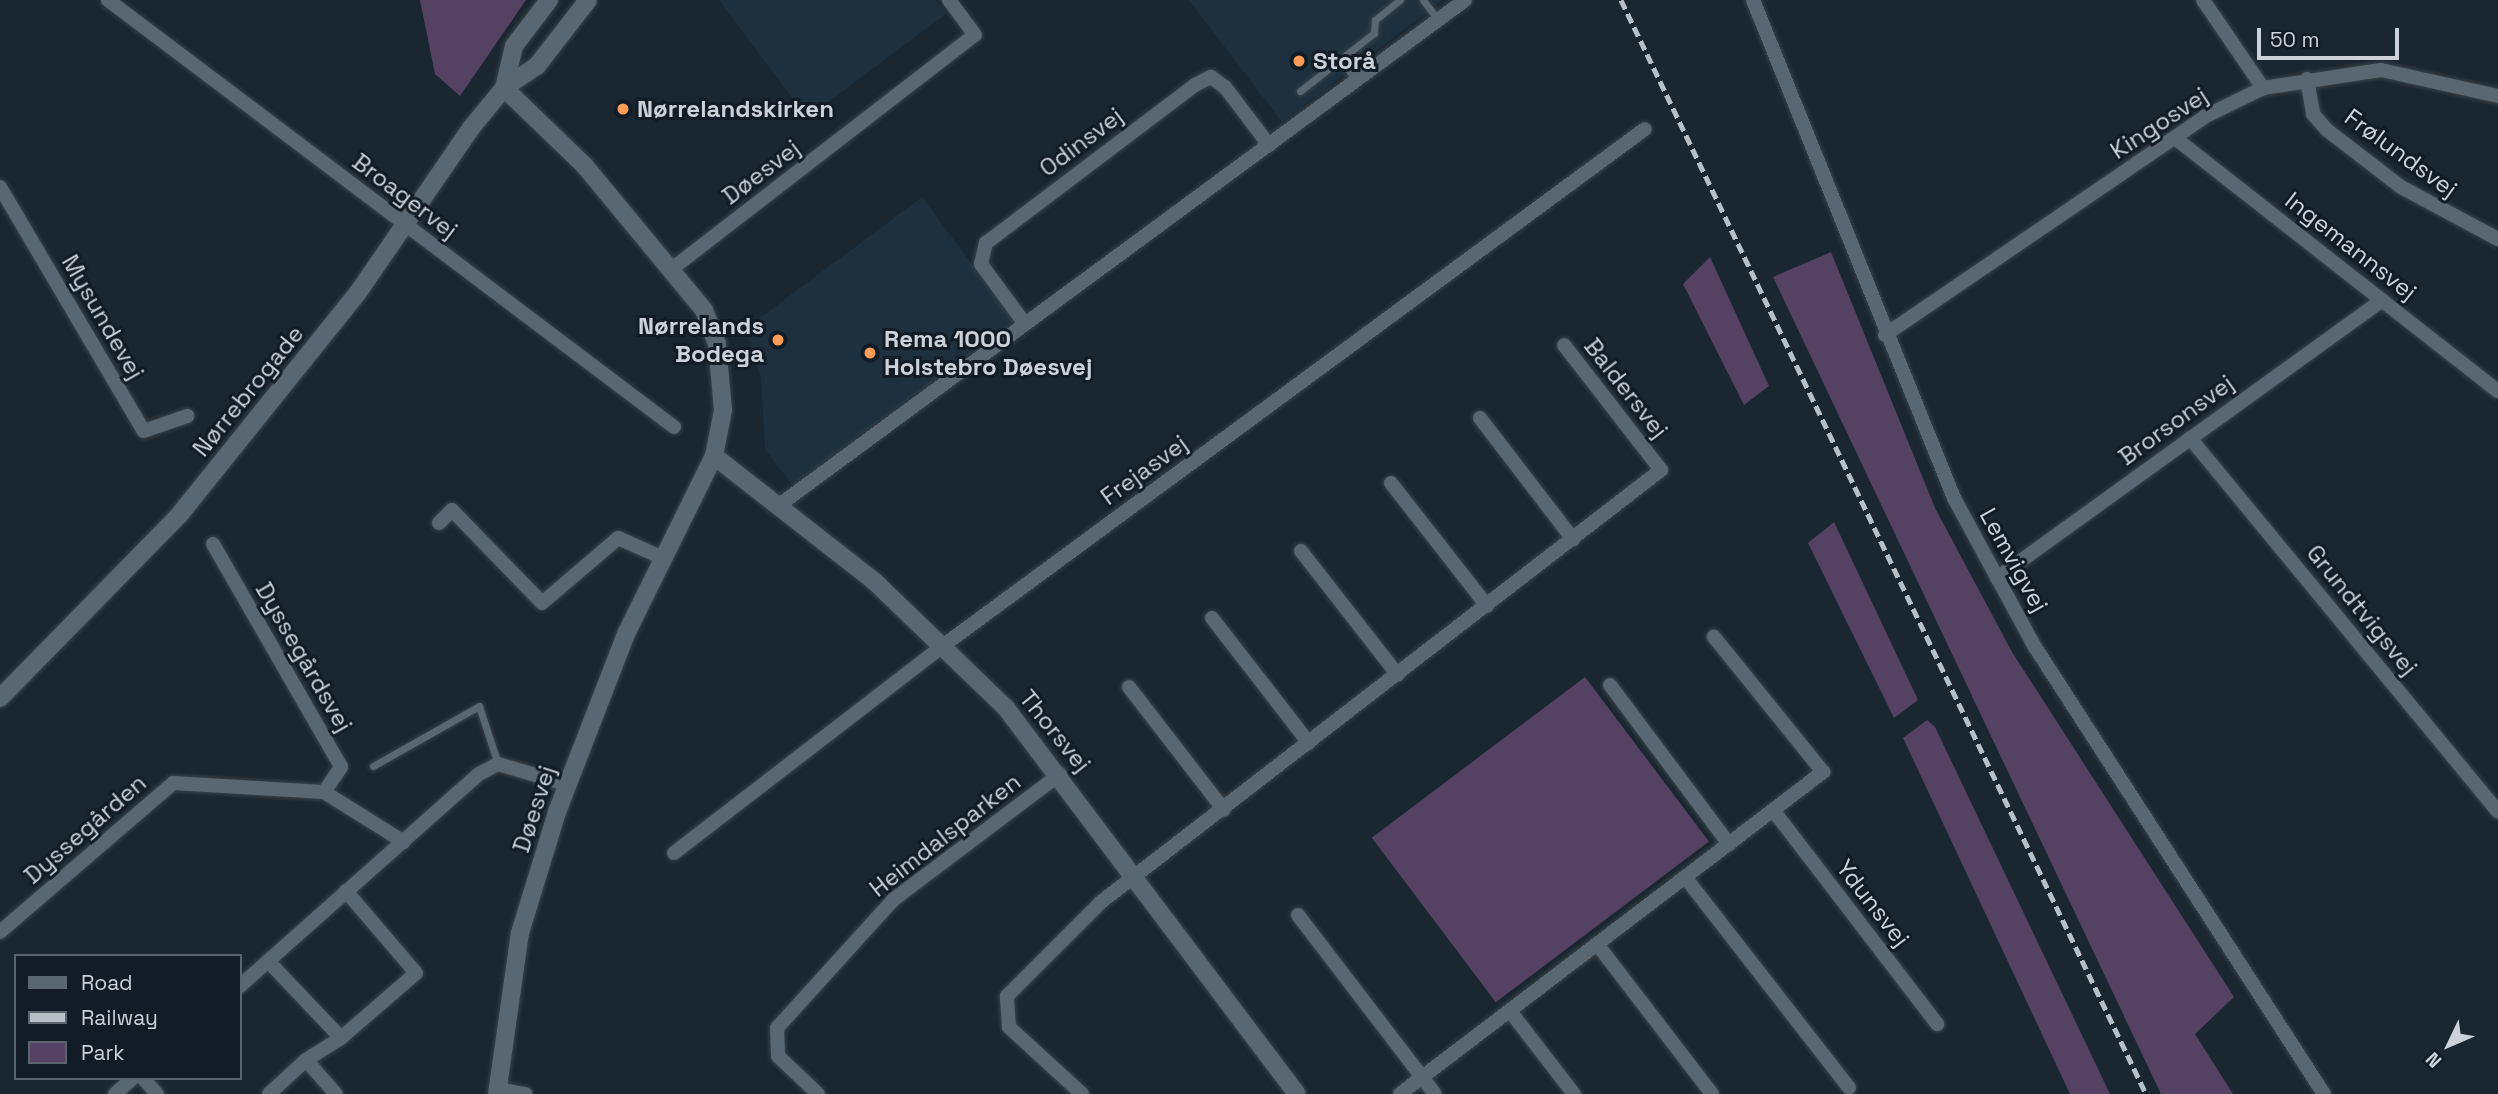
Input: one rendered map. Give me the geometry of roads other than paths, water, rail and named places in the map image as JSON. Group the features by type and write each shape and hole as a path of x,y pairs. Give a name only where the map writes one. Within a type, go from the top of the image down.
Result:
{"street":[{"name":"Broagervej","path":"108,0 674,427"},
{"name":"Nørrebrogade","path":"504,88 514,46 549,0"},
{"name":"Nørrebrogade","path":"0,698 180,514 357,294 504,88 537,66 587,0"},
{"name":"Døesvej","path":"673,268 975,35 949,0"},
{"path":"778,506 1465,0"},
{"name":"Lemvigvej","path":"1753,0 1885,335 1954,498 1997,578 2324,1094"},
{"path":"2203,0 2263,88"},
{"name":"Kingosvej","path":"1885,335 2175,138 2263,88 2307,79 2381,70 2498,96"},
{"name":"Odinsvej","path":"1025,324 981,264 986,243 1195,85 1211,77 1225,87 1269,145"},
{"name":"Frølundsvej","path":"2307,79 2313,114 2327,130 2401,187 2498,239"},
{"name":"Døesvej","path":"504,88 584,165 673,268 704,310 717,344 723,410 714,456 663,558 566,784 520,933 497,1092 526,1094"},
{"name":"Frejasvej","path":"674,852 944,645 1645,129"},
{"name":"Ingemannsvej","path":"2175,138 2498,391"},
{"name":"Mysundevej","path":"0,187 144,431 187,416"},
{"name":"Brorsonsvej","path":"1997,578 2382,300"},
{"name":"Baldersvej","path":"1134,877 1661,470 1564,345"},
{"path":"1480,418 1573,539"},
{"name":"Grundtvigsvej","path":"2190,438 2498,812"},
{"name":"Thorsvej","path":"714,456 944,645 1060,774 1289,1090"},
{"path":"1391,483 1487,606"},
{"path":"439,523 452,510 542,603 618,538 663,558"},
{"name":"Dyssegårdsvej","path":"213,544 341,767 324,792"},
{"path":"1301,551 1398,675"},
{"path":"1212,618 1309,744"},
{"path":"1400,1094 1823,772 1714,637"},
{"path":"1611,685 1728,844"},
{"path":"1129,687 1224,810"},
{"path":"242,984 346,891 498,764 566,784"},
{"name":"Heimdalsparken","path":"818,1094 778,1056 777,1028 893,900 1060,774"},
{"name":"Dyssegården","path":"0,932 173,783 324,792 404,842"},
{"name":"Ydunsvej","path":"1773,810 1937,1024"},
{"path":"1082,1094 1009,1027 1007,996 1134,877"},
{"path":"1685,877 1849,1088"},
{"path":"269,1094 306,1060 341,1038 416,973 346,891"},
{"path":"1298,915 1435,1094"},
{"path":"1597,944 1712,1094"},
{"path":"268,961 341,1038"},
{"path":"1510,1011 1574,1094"},
{"path":"306,1060 336,1094"},
{"path":"115,1094 131,1080"},
{"path":"145,1080 157,1094"}],"lane":[{"path":"1300,91 1374,33 1375,20 1400,0"},
{"path":"1423,0 1438,20"},
{"path":"1340,59 1356,80"},
{"path":"373,766 479,706 498,764"}],"railway":[{"path":"1621,0 2146,1094"}],"place":[{"name":"Storå","path":"1299,61"},
{"name":"Nørrelandskirken","path":"623,109"},
{"name":"Nørrelands Bodega","path":"778,340"},
{"name":"Rema 1000 Holstebro Døesvej","path":"870,353"}]}
